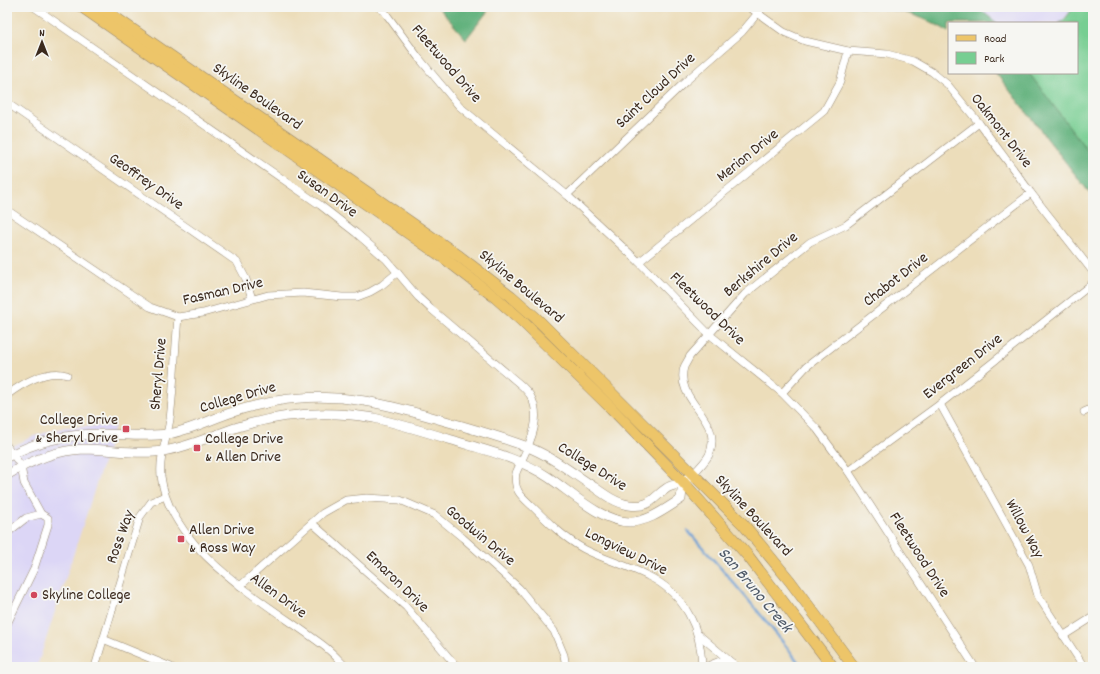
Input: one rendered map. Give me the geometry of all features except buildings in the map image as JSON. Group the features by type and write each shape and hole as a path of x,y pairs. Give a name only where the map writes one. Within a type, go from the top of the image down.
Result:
{"main road":[{"name":"Skyline Boulevard","path":"82,7 470,277 496,298 544,342 683,482 748,556 833,667"},
{"name":"Skyline Boulevard","path":"100,7 485,275 511,296 559,340 743,524 790,580 854,667"}],"street":[{"name":"Susan Drive","path":"34,7 305,194 356,233 386,259 422,301 522,386 530,396 536,417 534,429 524,454"},
{"name":"Fleetwood Drive","path":"378,7 384,11 418,57 459,106 567,195 639,262 709,334 782,393 817,429 848,471 975,667"},
{"name":"Oakmont Drive","path":"748,7 784,32 805,41 848,51 887,54 913,61 932,72 947,84 979,123 1031,193 1093,272"},
{"name":"Saint Cloud Drive","path":"567,195 680,86 738,36 763,7"},
{"name":"Merion Drive","path":"639,262 824,111 840,82 848,51"},
{"name":"Geoffrey Drive","path":"7,103 237,262 246,279 252,299"},
{"name":"Berkshire Drive","path":"683,482 693,474 708,457 712,447 712,438 709,426 688,396 684,387 684,368 690,356 745,294 810,242 846,226 979,123"},
{"name":"Chabot Drive","path":"782,393 806,367 1031,193"},
{"name":"Fasman Drive","path":"7,210 150,307 178,317 204,313 252,299 285,294 320,294 342,297 357,297 382,285 398,272"},
{"name":"Evergreen Drive","path":"848,471 940,404 1093,283"},
{"name":"Sheryl Drive","path":"167,434 170,420 178,317"},
{"path":"7,395 25,383 48,374 55,373 66,375"},
{"name":"College Drive","path":"7,475 21,466 50,455 83,449 148,452 162,451 189,445 237,428 277,417 316,413 335,413 393,422 491,451 524,454 547,477 593,508 607,517 629,522 642,520 655,515 680,498 683,482 668,487 651,502 641,505 623,504 603,493 554,461 524,454 399,407 370,401 334,397 296,398 255,406 167,434 131,436 83,434 46,441 9,452"},
{"name":"Willow Way","path":"940,404 1029,565 1038,596 1084,667"},
{"path":"1084,412 1093,408"},
{"name":"Allen Drive","path":"167,434 162,451 161,476 165,496 172,512 204,555 240,586 325,648 346,667"},
{"path":"7,624 34,569 48,525 48,518 41,514 24,483 21,466 9,452"},
{"name":"Longview Drive","path":"524,454 516,473 515,481 517,489 521,495 542,517 583,548 601,557 649,576 665,586 677,597 687,609 699,635 704,667"},
{"name":"Ross Way","path":"94,667 140,517 150,502 165,496"},
{"name":"Goodwin Drive","path":"240,586 323,513 346,500 367,498 400,500 434,515 463,538 519,588 554,631 564,655 566,667"},
{"path":"7,533 26,518 41,514"},
{"name":"Emaron Drive","path":"312,523 406,606 457,667"},
{"path":"1063,636 1093,617"},
{"path":"699,635 734,665"},
{"path":"103,639 171,667"},
{"path":"704,667 720,660 734,665"}],"shaded area":[{"path":"977,7 1074,7 1060,22 996,22"},
{"name":"Skyline College","path":"115,426 37,667 7,667 7,449 34,436 65,427"}],"green space":[{"path":"438,7 491,7 466,39"},
{"path":"859,7 977,7 996,22 948,22 948,31 917,16 888,9"},
{"path":"1074,7 1093,7 1093,197 997,74 1078,74 1078,22 1060,22 1065,19"},
{"path":"997,74 1030,74 1093,158 1092,196"}],"waterway":[{"name":"San Bruno Creek","path":"688,531 760,614 802,667"}],"place":[{"name":"College Drive & Sheryl Drive","path":"126,429"},
{"name":"College Drive & Allen Drive","path":"197,448"},
{"name":"Allen Drive & Ross Way","path":"181,539"},
{"name":"Skyline College","path":"34,595"}]}
